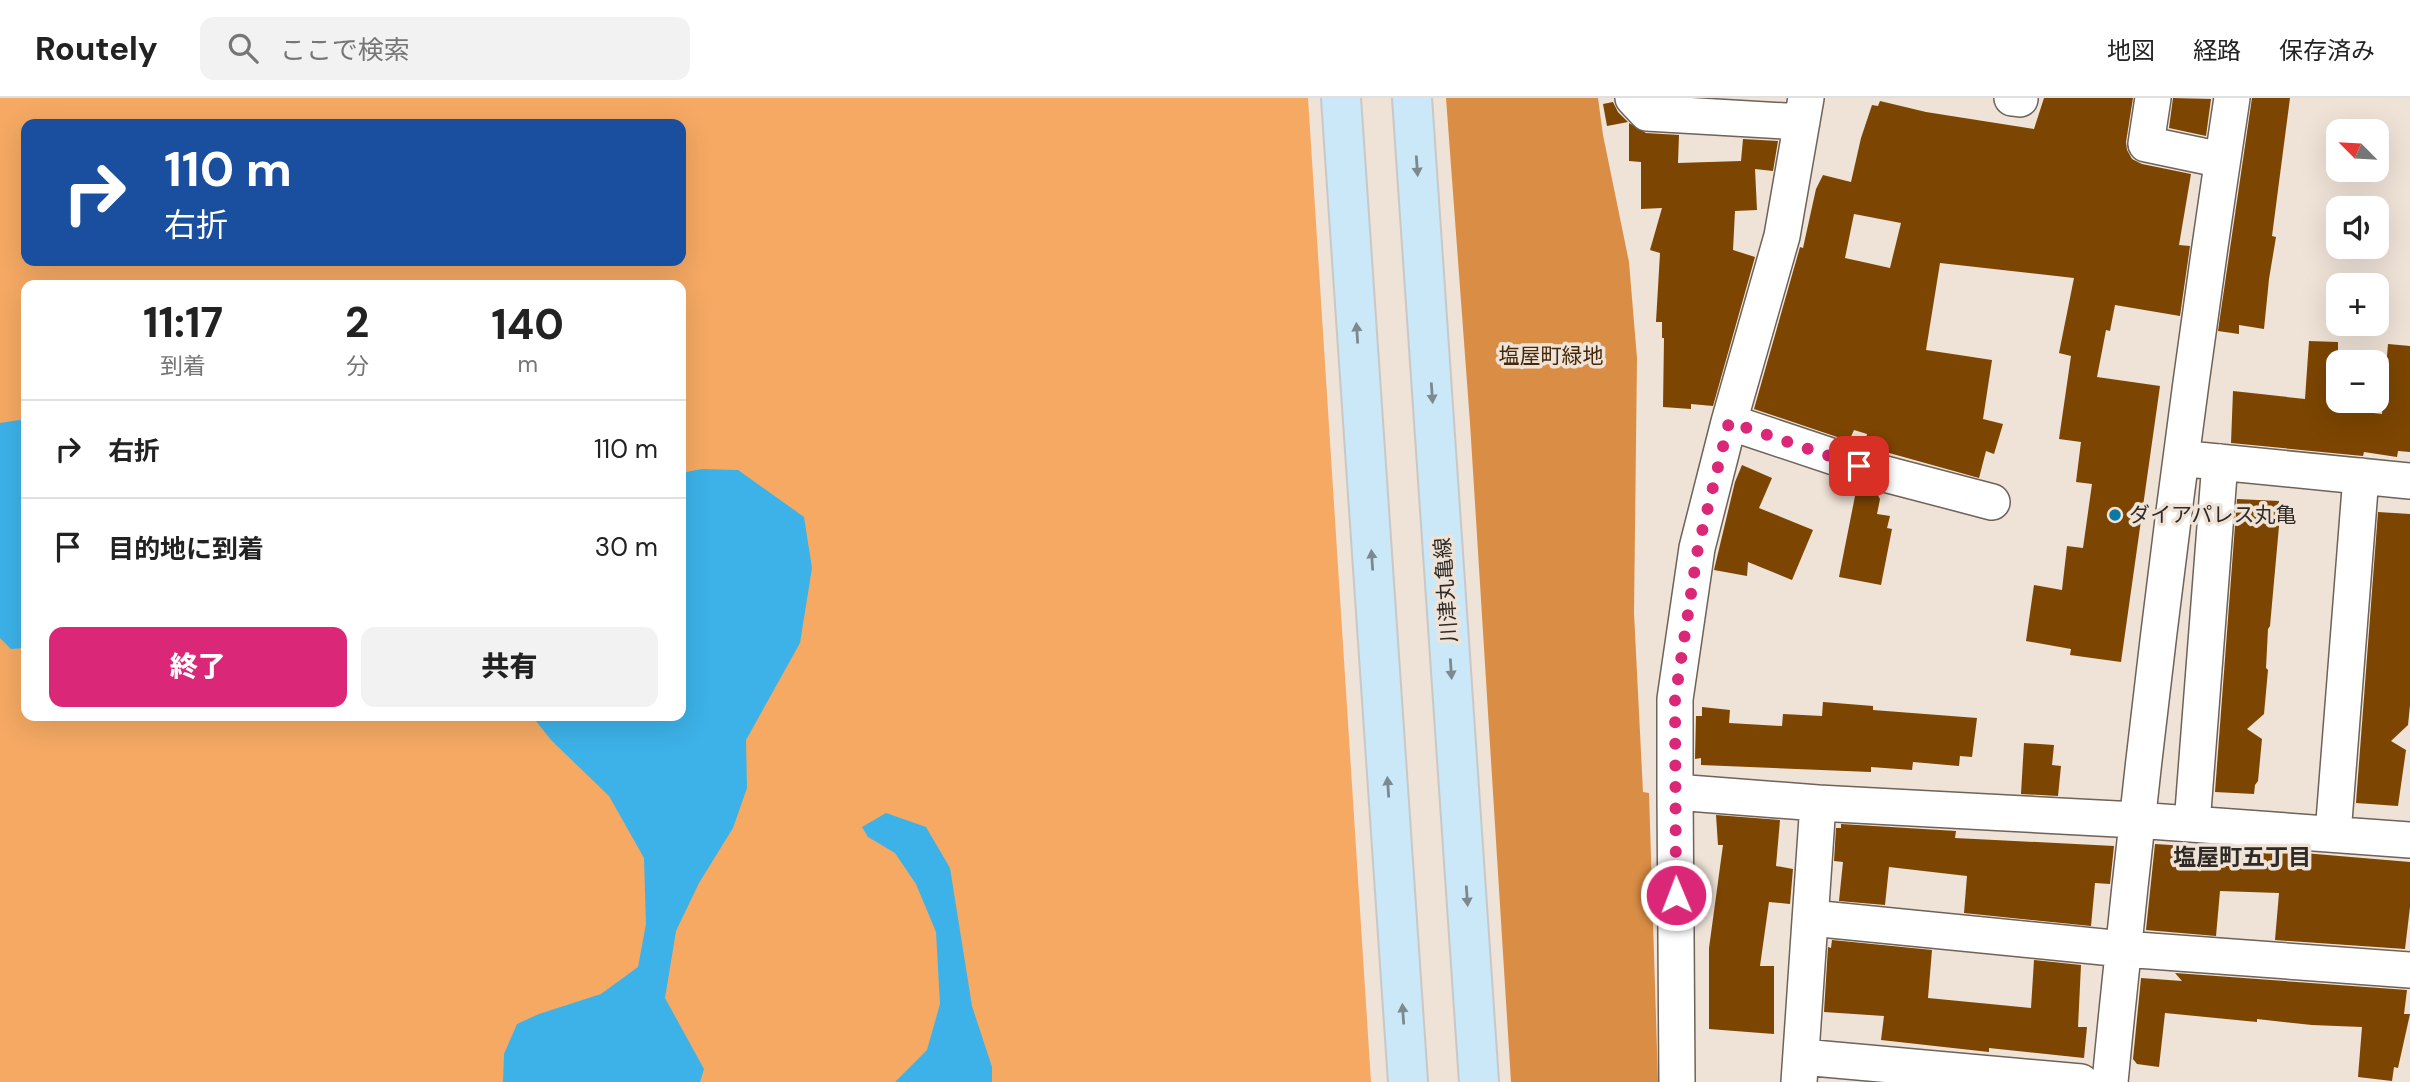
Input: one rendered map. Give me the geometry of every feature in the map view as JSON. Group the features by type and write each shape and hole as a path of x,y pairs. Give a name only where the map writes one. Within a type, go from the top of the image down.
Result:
{"main road":[{"path":"1341,98 1408,1082"},
{"name":"川津丸亀線","path":"1412,98 1479,1082"}],"street":[{"path":"1633,98 1647,113 1804,110 1782,236 1729,422 1698,548 1677,685 1677,1082"},
{"path":"2153,98 2146,144 2222,160"},
{"path":"2110,1082 2136,820 2181,458 2232,98"},
{"path":"1729,422 1885,474 1992,502"},
{"path":"2181,458 2410,481"},
{"path":"2192,824 2220,462"},
{"path":"2333,834 2361,476"},
{"path":"1675,792 2410,839"},
{"path":"1818,803 1800,1070 2081,1082"},
{"path":"1811,918 2123,948 2410,970"}],"shaded area":[{"path":"0,98 1308,98 1371,1082 0,1082"}],"green space":[{"name":"塩屋町緑地","path":"1446,98 1598,98 1629,262 1637,358 1634,613 1643,792 1649,793 1658,1082 1511,1082 1470,423"}],"water":[{"path":"21,420 21,648 11,649 0,638 0,423"},
{"path":"702,469 738,470 804,517 812,568 800,643 746,740 747,788 733,828 699,883 676,931 665,998 704,1069 700,1082 503,1082 504,1054 517,1024 601,994 638,967 646,924 644,858 609,796 551,740 536,721 686,721 686,472"},
{"path":"886,813 926,827 950,868 972,1006 992,1067 992,1082 895,1082 927,1050 940,1004 936,932 916,884 895,853 868,837 862,827"}],"building":[{"path":"2044,98 2133,98 2126,142 2132,159 2142,164 2191,174 2179,245 2190,246 2180,316 2115,305 2110,331 2106,330 2097,377 2160,386 2121,662 2070,655 2071,649 2026,641 2034,585 2062,590 2067,546 2083,548 2092,484 2076,482 2081,442 2059,439 2071,356 2059,353 2074,278 1940,263 1926,350 1992,360 1983,419 2003,424 1994,454 1986,451 1979,478 1864,446 1867,434 1854,430 1849,441 1754,409 1800,247 1803,248 1816,189 1823,175 1851,182 1872,105 1878,106 1880,101 1926,112 2034,129","holes":["1854,214 1901,223 1890,268 1845,258"]},
{"path":"2173,98 2211,99 2206,136 2169,128"},
{"path":"2252,98 2290,98 2272,236 2276,237 2264,329 2239,325 2239,334 2218,331"},
{"path":"1613,102 1628,122 1607,126 1603,104"},
{"path":"1629,123 1646,133 1679,135 1678,163 1741,161 1743,139 1778,141 1773,171 1755,169 1757,210 1735,211 1733,250 1755,257 1713,406 1691,404 1691,409 1663,407 1664,338 1662,322 1656,322 1660,253 1650,250 1662,208 1641,209 1641,162 1629,161"},
{"path":"2309,341 2338,342 2338,350 2326,350 2326,413 2389,413 2388,344 2410,346 2410,452 2398,451 2397,457 2364,452 2363,456 2231,443 2233,391 2305,399"},
{"path":"1742,465 1772,478 1759,508 1813,530 1792,580 1748,562 1747,576 1714,570 1735,482"},
{"path":"1857,486 1876,492 1880,499 1877,514 1890,516 1887,528 1892,529 1881,585 1839,577"},
{"path":"2237,499 2279,501 2280,515 2268,629 2264,714 2247,729 2262,739 2254,794 2215,792"},
{"path":"2378,512 2410,514 2410,705 2408,725 2391,741 2406,750 2398,806 2356,803"},
{"path":"1823,702 1873,706 1873,710 1977,718 1972,757 1960,756 1959,766 1913,762 1912,770 1871,767 1871,772 1701,765 1701,758 1695,759 1696,716 1702,716 1702,707 1730,710 1729,723 1782,726 1783,714 1822,716"},
{"path":"2024,743 2054,745 2052,765 2061,766 2058,796 2021,794"},
{"path":"1716,815 1780,820 1776,866 1793,869 1790,904 1769,902 1760,966 1774,966 1774,1034 1709,1029 1709,948 1723,845 1718,845"},
{"path":"1841,824 1956,831 1955,838 2114,846 2110,884 2095,883 2091,926 1964,913 1967,876 1889,867 1885,905 1839,901 1843,862 1834,861 1836,828 1841,828"},
{"path":"2155,844 2233,847 2410,862 2410,907 2405,949 2275,940 2279,893 2220,891 2216,936 2146,930"},
{"path":"1832,940 1932,950 1928,998 2031,1008 2034,960 2081,965 2078,1027 2087,1027 2084,1058 1989,1048 1989,1052 1881,1040 1884,1016 1824,1012 1828,947 1831,948"},
{"path":"2175,973 2407,990 2404,1014 2410,1014 2398,1068 2394,1067 2392,1081 2358,1077 2362,1027 2257,1019 2257,1022 2165,1013 2159,1067 2137,1064 2133,1059 2141,978 2182,981"}],"place":[{"name":"ダイアパレス丸亀","path":"2115,515"}],"district":[{"name":"塩屋町五丁目","path":"2242,857"}],"route":[{"path":"1676,895 1675,699 1698,548 1729,422 1859,466"}]}
